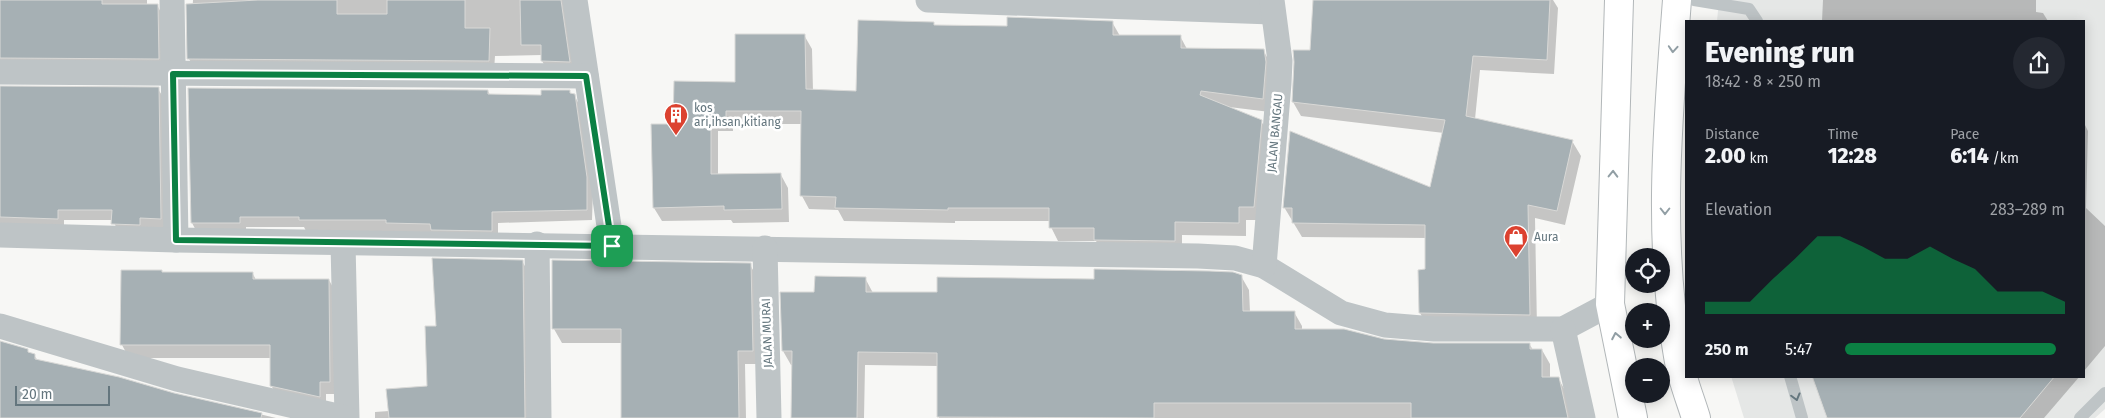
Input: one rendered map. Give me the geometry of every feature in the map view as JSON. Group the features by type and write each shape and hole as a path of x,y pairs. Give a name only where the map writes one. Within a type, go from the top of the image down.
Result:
{"highway":[{"path":"1619,0 1610,304 1633,418"},
{"path":"1677,0 1668,119 1665,213 1668,290 1678,358 1696,418"}],"street":[{"path":"172,0 176,240"},
{"path":"575,0 612,246"},
{"path":"928,0 1272,6"},
{"name":"JALAN BANGAU","path":"1264,266 1280,61 1272,6"},
{"path":"0,72 586,76"},
{"path":"0,235 176,240 537,244 1235,258 1264,266 1341,313 1385,325 1434,329 1562,329 1610,304"},
{"path":"0,326 177,379 346,418 343,243"},
{"path":"537,244 539,418"},
{"name":"JALAN MURAI","path":"765,248 770,418"},
{"path":"1562,329 1583,418"}],"lane":[{"path":"1694,0 1749,9 1756,20"},
{"path":"1791,378 1802,418"},
{"path":"2080,418 2105,393"}],"shaded area":[{"path":"1719,0 2105,0 2105,409 2095,418 1744,418 1732,378 2085,378 2085,20 1717,20"}],"building":[{"path":"0,0 102,0 102,4 158,4 159,59 0,58"},
{"path":"258,0 337,0 337,14 387,14 387,0 465,0 465,28 490,28 489,61 187,59 186,4"},
{"path":"520,0 561,0 570,62 541,61 541,45 521,45"},
{"path":"1313,0 1550,0 1547,60 1473,56 1466,116 1573,140 1557,211 1528,205 1530,315 1419,313 1418,270 1425,269 1425,225 1292,223 1292,208 1283,208 1290,131 1430,187 1445,120 1292,102 1293,50 1310,50"},
{"path":"1007,17 1113,21 1113,35 1181,35 1181,48 1264,49 1266,62 1263,99 1201,91 1200,95 1262,120 1254,207 1239,207 1239,223 1175,222 1175,241 1094,240 1094,228 1049,228 1049,208 948,208 948,210 835,208 836,197 800,196 801,111 726,111 726,118 711,118 711,174 781,173 782,209 724,210 724,206 653,208 651,124 673,124 674,81 735,82 735,34 805,34 806,89 856,91 858,20 934,22 934,25 1007,26"},
{"path":"0,86 159,87 161,219 140,218 140,225 111,224 112,210 58,210 58,219 0,217"},
{"path":"188,88 488,90 488,94 541,95 541,90 570,90 570,93 575,94 587,177 587,210 492,212 492,231 431,230 430,224 386,223 386,220 299,220 299,217 240,217 240,223 191,223"},
{"path":"432,258 523,260 525,418 389,418 386,389 427,386 425,326 436,326"},
{"path":"552,260 751,263 753,351 738,351 739,418 621,418 621,329 552,329"},
{"path":"1094,269 1233,272 1242,275 1243,311 1295,311 1295,329 1344,329 1384,339 1433,343 1530,343 1530,349 1542,349 1542,377 1559,377 1568,418 1411,418 1411,403 1154,403 1154,418 937,417 937,353 858,352 857,418 791,418 792,351 782,351 780,292 814,292 815,276 866,277 866,292 937,292 937,277 1094,279"},
{"path":"121,270 253,272 253,279 329,279 330,382 320,382 320,397 270,386 270,345 120,345"},
{"path":"0,341 28,349 28,352 35,354 35,359 119,377 174,393 262,413 261,418 0,418"},
{"path":"1813,378 2053,378 2020,418 1827,418"}],"place":[{"name":"kos ari,ihsan,kitiang","path":"676,136"},
{"name":"Aura","path":"1516,258"}],"route":[{"path":"173,74 586,76 612,246 176,240 173,74"}]}
